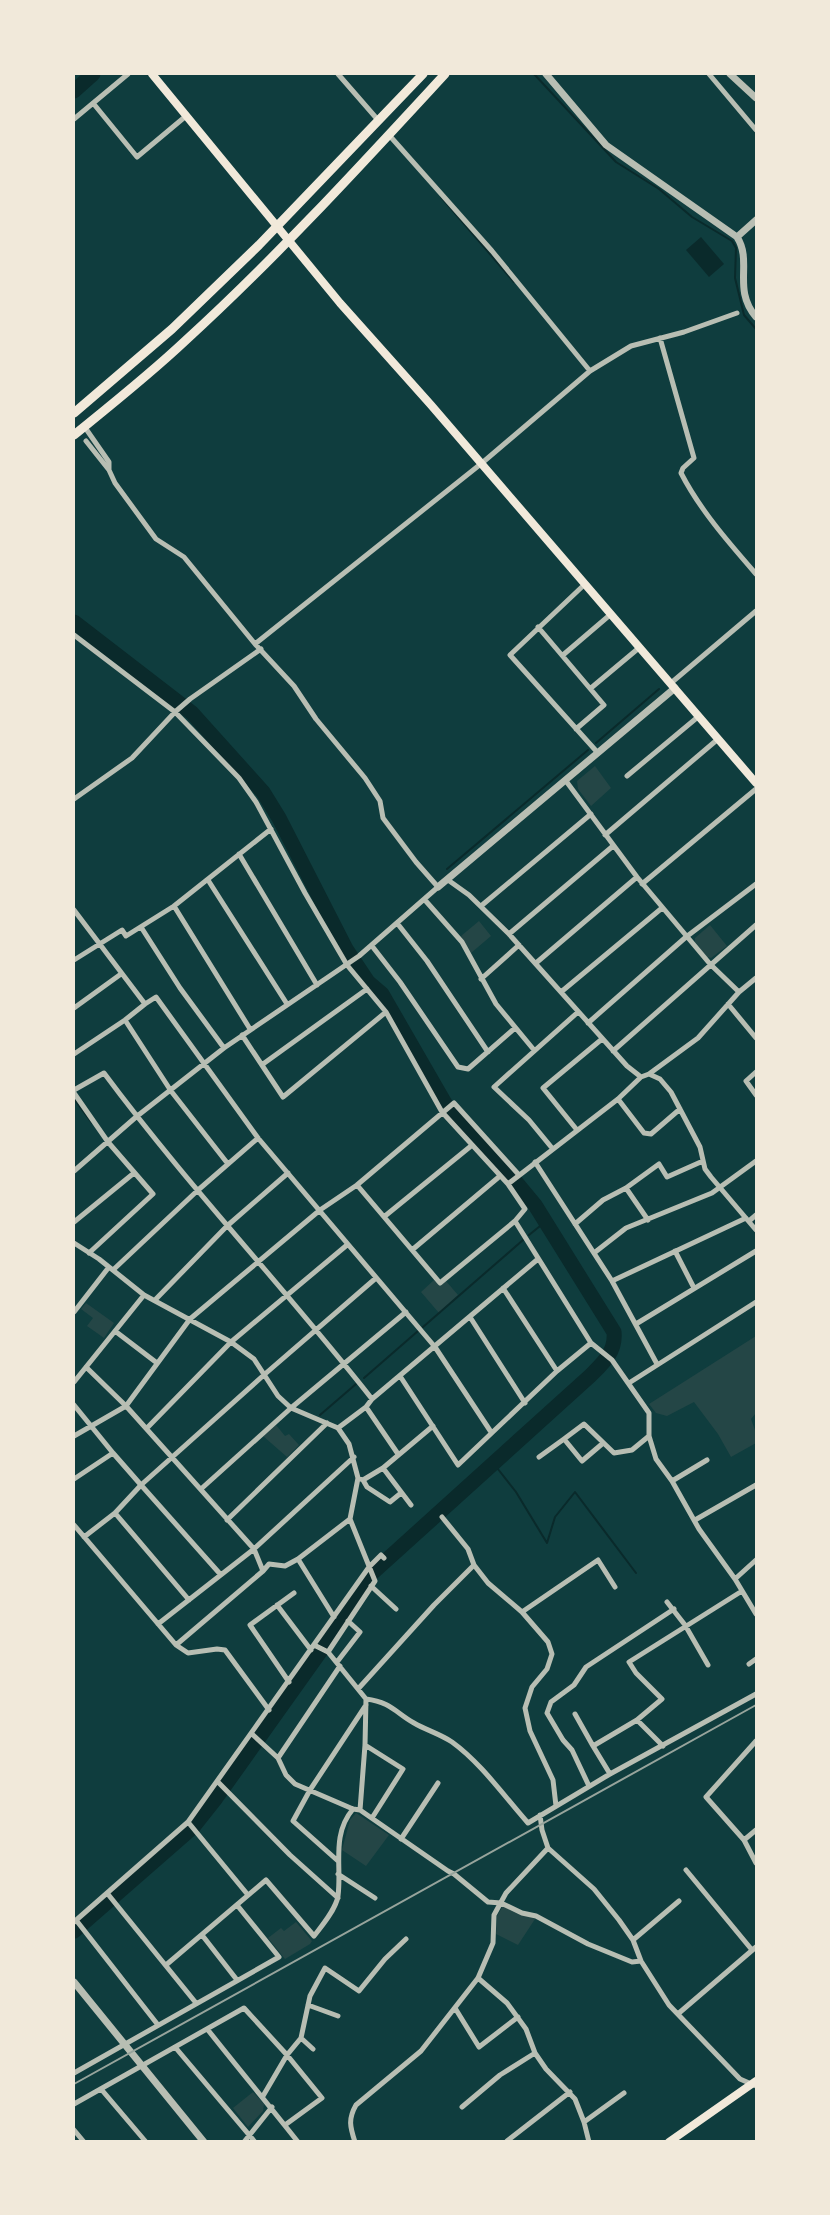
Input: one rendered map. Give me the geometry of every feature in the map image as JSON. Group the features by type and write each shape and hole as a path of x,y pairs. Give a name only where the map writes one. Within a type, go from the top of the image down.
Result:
{"highway":[{"path":"74,411 172,329 278,227 423,74"},
{"path":"74,435 183,343 289,241 445,74"}],"main road":[{"path":"152,74 340,303 482,464 718,739 753,773 756,783"},
{"path":"669,2142 755,2084"}],"street":[{"path":"74,119 128,74"},
{"path":"338,74 378,120"},
{"path":"546,74 606,145 737,237 742,245 744,297 756,317"},
{"path":"710,74 756,130"},
{"path":"730,74 756,98"},
{"path":"93,103 137,158 186,116"},
{"path":"389,135 492,251 590,371"},
{"path":"737,237 756,220"},
{"path":"74,798 132,758 190,699 482,464 590,371 631,346 684,332 737,313"},
{"path":"660,338 694,458 681,473 691,492 733,548 756,574"},
{"path":"84,426 109,462 109,470"},
{"path":"86,441 109,470 114,483 156,539 184,557 294,686 316,719 365,778 380,801 383,818 416,862 438,886"},
{"path":"585,584 510,655 598,753"},
{"path":"74,1171 136,1117 224,1048 360,956 438,886 598,753 754,613 756,622"},
{"path":"563,655 611,614"},
{"path":"538,627 604,705 576,729"},
{"path":"74,635 175,712 239,778 256,802 305,893 349,964 386,1012 442,1112 507,1184 525,1209 515,1221 440,1283 386,1216 357,1185"},
{"path":"591,688 640,647"},
{"path":"627,776 699,716"},
{"path":"605,835 718,739"},
{"path":"566,780 637,878 710,964 739,992"},
{"path":"642,884 756,789"},
{"path":"481,906 591,814"},
{"path":"74,960 122,930 126,936 174,906 271,829"},
{"path":"509,934 613,846"},
{"path":"239,854 317,985"},
{"path":"536,963 637,878"},
{"path":"208,880 287,1004"},
{"path":"448,880 481,906 509,934 613,1051 641,1077"},
{"path":"588,1023 686,937 756,884"},
{"path":"424,899 462,942 496,1004 534,1050"},
{"path":"174,906 250,1029"},
{"path":"561,992 662,908"},
{"path":"75,914 145,1004"},
{"path":"397,924 427,961 488,1052"},
{"path":"613,1051 756,925"},
{"path":"141,927 180,988 224,1048"},
{"path":"481,979 519,945"},
{"path":"372,946 400,982 458,1067 468,1069 515,1028"},
{"path":"74,1008 121,974"},
{"path":"507,1184 618,1099 641,1077 649,1074 698,1038 739,992 756,978"},
{"path":"263,1064 367,989"},
{"path":"74,1054 156,998 258,1138 435,1347 491,1432"},
{"path":"728,1004 756,1038"},
{"path":"242,1035 283,1096 386,1012"},
{"path":"552,1148 530,1120 494,1087 578,1012"},
{"path":"125,1020 171,1091 228,1164"},
{"path":"577,1130 543,1088 602,1039"},
{"path":"756,1072 746,1081 756,1095"},
{"path":"89,1253 153,1194 108,1142 74,1091 104,1073 136,1117 372,1399"},
{"path":"649,1074 660,1079 680,1109 700,1147 705,1169 756,1230"},
{"path":"618,1099 644,1133 651,1134 680,1109"},
{"path":"74,1436 126,1406 190,1319 320,1210 357,1185 454,1103 519,1174"},
{"path":"74,1312 111,1268 258,1138"},
{"path":"386,1216 471,1146"},
{"path":"575,1224 603,1200 626,1188 659,1164 667,1176 703,1161"},
{"path":"594,1253 626,1228 712,1193 756,1161"},
{"path":"535,1162 612,1281 657,1364"},
{"path":"74,1222 134,1173"},
{"path":"155,1300 226,1226 288,1173"},
{"path":"412,1250 500,1176"},
{"path":"626,1188 648,1220"},
{"path":"612,1281 756,1215"},
{"path":"515,1221 591,1343 612,1360 649,1413 649,1436 656,1460 672,1481 699,1528 735,1579 756,1614"},
{"path":"74,1243 111,1268 144,1295 231,1342 254,1359 278,1396 291,1408 338,1428 349,1444 361,1479 367,1487 390,1502 401,1493"},
{"path":"147,1428 231,1342 347,1245"},
{"path":"675,1251 694,1288"},
{"path":"636,1324 756,1251"},
{"path":"338,1428 366,1407 372,1399 538,1259"},
{"path":"84,1538 115,1513 141,1485 265,1374 376,1278"},
{"path":"503,1288 557,1371"},
{"path":"74,1382 144,1295"},
{"path":"629,1383 756,1302"},
{"path":"201,1489 291,1408 406,1312"},
{"path":"470,1317 525,1403"},
{"path":"115,1331 157,1363"},
{"path":"400,1376 458,1465 557,1371 591,1343"},
{"path":"86,1367 147,1428 254,1549 263,1571"},
{"path":"74,1405 113,1453 221,1575"},
{"path":"366,1407 398,1454"},
{"path":"227,1520 327,1423"},
{"path":"539,1457 584,1424 602,1444 614,1453 632,1450 649,1436"},
{"path":"396,1609 373,1583 350,1519 361,1479 383,1468 434,1426"},
{"path":"564,1439 582,1461 602,1444"},
{"path":"74,1479 113,1453"},
{"path":"158,1624 254,1549 354,1457"},
{"path":"672,1481 707,1460"},
{"path":"383,1468 411,1505"},
{"path":"695,1520 755,1488"},
{"path":"115,1513 189,1600"},
{"path":"442,1517 468,1549 474,1565 488,1583 522,1612 548,1642 552,1654 547,1669 532,1687 525,1708 530,1731 553,1780 556,1806"},
{"path":"176,1645 269,1564 285,1566 298,1559 350,1519"},
{"path":"74,1525 176,1645 188,1653 225,1650 269,1710"},
{"path":"158,2025 75,1921 188,1822 369,1567 381,1555 384,1558"},
{"path":"298,1559 334,1617"},
{"path":"522,1612 598,1560 615,1587"},
{"path":"735,1579 756,1560"},
{"path":"358,1689 434,1605 474,1565"},
{"path":"328,1652 373,1583"},
{"path":"593,1746 637,1720 662,1699 636,1673 630,1662 685,1625 742,1591"},
{"path":"289,1682 250,1625 294,1593"},
{"path":"668,1602 685,1625 708,1665"},
{"path":"277,1605 313,1648 328,1652 366,1702 360,1810"},
{"path":"590,1786 572,1750 549,1719 547,1713 551,1702 574,1685 586,1667 674,1610"},
{"path":"278,1758 360,1632 348,1621"},
{"path":"749,1664 756,1659"},
{"path":"338,1861 293,1821 366,1702 377,1700 399,1711 412,1722 455,1744 467,1754 528,1823 610,1774 756,1694"},
{"path":"575,1714 610,1774"},
{"path":"637,1720 663,1746"},
{"path":"252,1734 278,1758 286,1775 295,1784 360,1810 454,1874 488,1902 536,1916 588,1944 632,1962 641,1961"},
{"path":"756,1741 706,1797 744,1840 756,1863"},
{"path":"365,1745 403,1770 372,1818"},
{"path":"218,1782 290,1855 338,1898"},
{"path":"401,1839 438,1783"},
{"path":"166,1965 266,1880 314,1936 338,1898 340,1832 353,1809"},
{"path":"540,1815 548,1848 594,1889 633,1940 641,1961 661,1995 740,2079 755,2084"},
{"path":"188,1822 248,1895"},
{"path":"744,1840 756,1830"},
{"path":"355,2142 349,2125 356,2105 420,2051 478,1978 493,1943 494,1915 506,1893 548,1848"},
{"path":"679,2013 754,1949 687,1870"},
{"path":"338,1874 375,1898"},
{"path":"107,1893 196,2003"},
{"path":"633,1940 679,1901"},
{"path":"74,2073 279,1958 237,1905"},
{"path":"202,1935 237,1980"},
{"path":"263,2096 287,2055 301,2038 310,1996 325,1968 359,1991 385,1959 406,1939"},
{"path":"478,1978 502,1998 518,2017 526,2029 535,2053 546,2069 570,2092 584,2122 589,2142"},
{"path":"74,1982 204,2142"},
{"path":"308,2006 338,2016"},
{"path":"455,2007 479,2047 518,2017"},
{"path":"74,2104 244,2008 322,2098 285,2125"},
{"path":"208,2030 247,2080 272,2107 297,2142"},
{"path":"301,2038 313,2049"},
{"path":"175,2047 255,2142"},
{"path":"462,2108 500,2075 535,2053"},
{"path":"101,2089 146,2142"},
{"path":"507,2141 570,2092"},
{"path":"584,2122 624,2092"},
{"path":"244,2142 272,2107"},
{"path":"74,2130 84,2142"}],"shaded area":[{"path":"701,237 724,264 709,277 686,250"},
{"path":"595,766 611,788 591,806 578,789 577,781"},
{"path":"479,921 491,936 471,953 461,936"},
{"path":"710,925 727,946 711,958 707,957 695,942 695,938"},
{"path":"434,1280 440,1286 446,1281 458,1295 439,1313 421,1292"},
{"path":"86,1303 114,1323 104,1338 87,1326 93,1318 81,1309"},
{"path":"756,1336 756,1413 751,1419 756,1433 756,1443 731,1457 718,1434 694,1402 667,1416 656,1413 649,1404"},
{"path":"276,1425 285,1436 289,1434 299,1445 287,1457 263,1436"},
{"path":"356,1813 389,1835 366,1866 342,1850 350,1820"},
{"path":"503,1906 535,1919 518,1945 496,1934 497,1916"},
{"path":"296,1922 312,1941 285,1959 268,1938 281,1928 284,1931"},
{"path":"253,2092 264,2104 263,2111 248,2127 233,2108"}],"waterway":[{"path":"74,91 93,74"},
{"path":"534,74 616,162 659,189 692,217 732,241 736,248 735,278 744,315 756,329"},
{"path":"441,197 514,282"},
{"path":"74,622 192,713 263,792 279,818 346,949 368,982 382,994 450,1112 506,1170 535,1205 614,1332 613,1345 608,1357 590,1376 370,1575 320,1652 193,1827 74,1931"},
{"path":"596,743 659,689"},
{"path":"447,869 588,750"},
{"path":"74,1099 92,1123"},
{"path":"529,1235 545,1222"},
{"path":"423,1327 523,1240"},
{"path":"364,1378 418,1331"},
{"path":"320,1415 356,1384"},
{"path":"494,1464 516,1492 547,1543 555,1517 575,1492 636,1573"}],"railway":[{"path":"74,2084 756,1705"}]}
